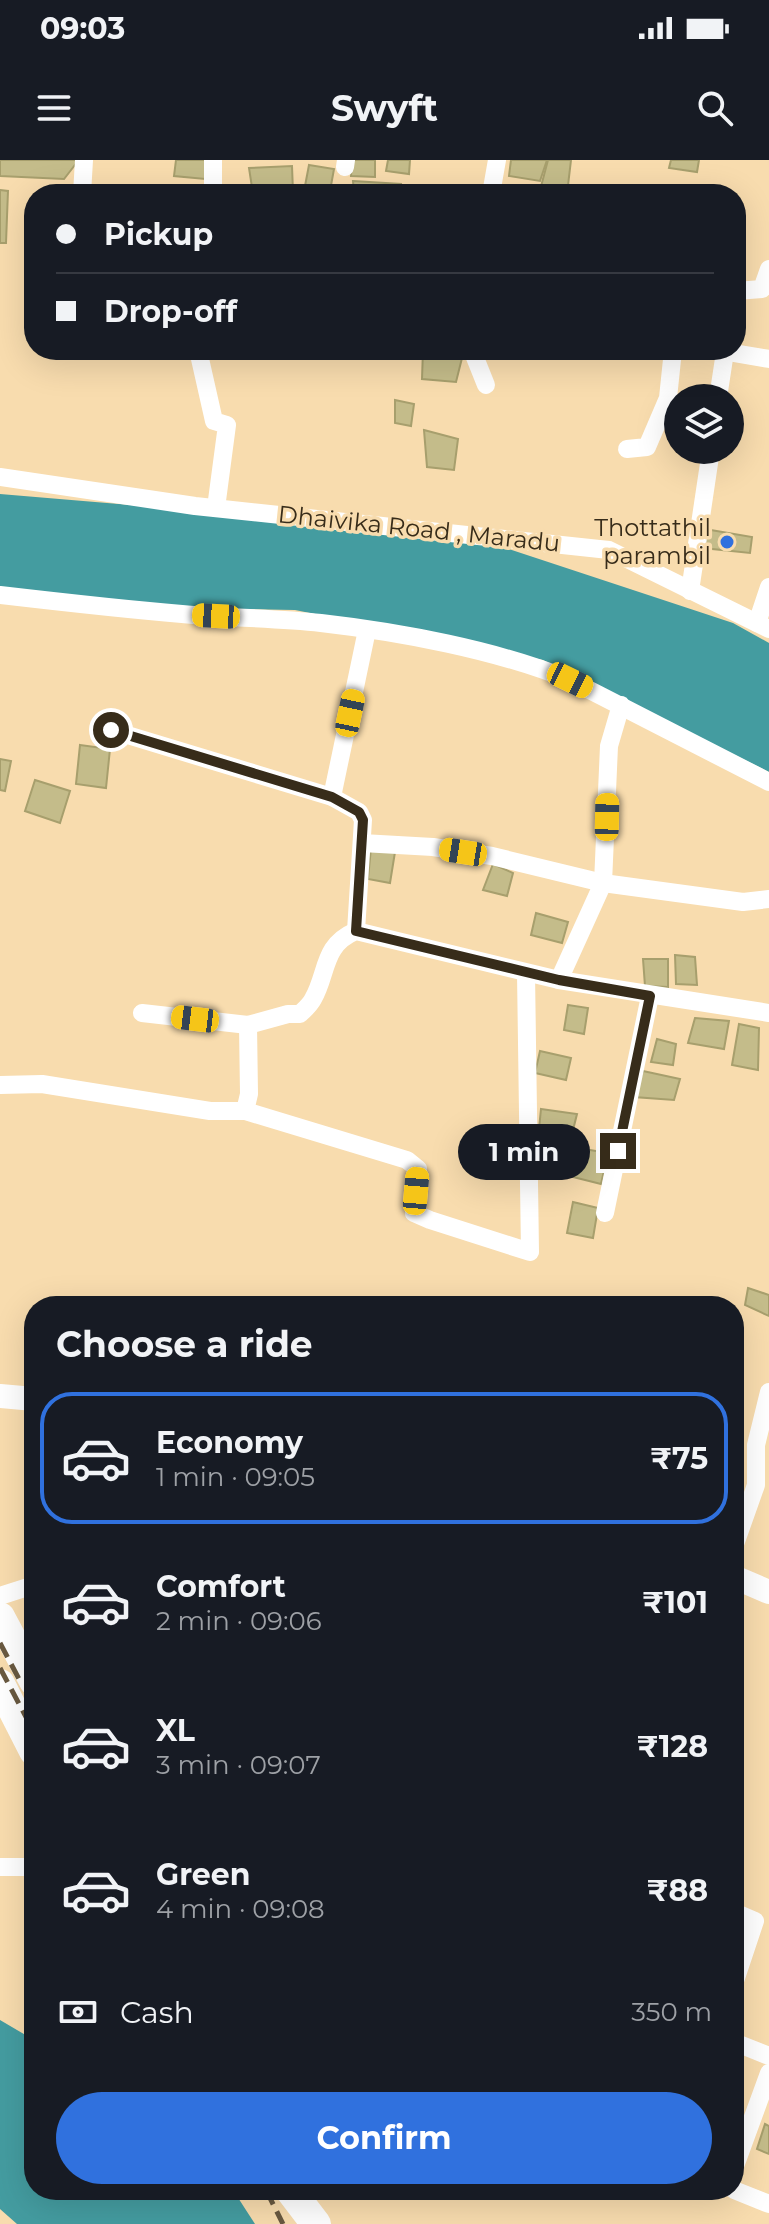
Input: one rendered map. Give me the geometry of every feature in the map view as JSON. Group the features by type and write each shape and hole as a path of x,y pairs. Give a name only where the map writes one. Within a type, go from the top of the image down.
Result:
{"main road":[{"path":"0,1617 24,1662"},
{"path":"0,1684 24,1731"},
{"path":"298,2200 317,2224"},
{"path":"316,2200 317,2224"}],"street":[{"path":"83,184 84,160"},
{"path":"213,160 213,184"},
{"path":"493,184 497,160"},
{"path":"746,290 762,289 769,269"},
{"path":"746,355 769,359"},
{"path":"200,360 214,421 227,425 216,508"},
{"path":"476,360 486,385"},
{"path":"627,449 647,447 668,398 672,360"},
{"path":"719,384 720,360"},
{"path":"690,591 709,464"},
{"name":"Dhaivika Road , Maradu","path":"0,477 195,506 609,550 763,626"},
{"path":"763,626 769,587"},
{"path":"0,595 184,614 322,623 406,636 539,667 621,705 769,782"},
{"path":"332,797 367,630"},
{"path":"559,980 603,883 609,746 621,705"},
{"path":"111,730 332,797 359,812 363,820 356,931"},
{"path":"362,843 433,847 492,856 603,883 743,902 769,899"},
{"path":"142,1013 248,1025 288,1014 300,1014 313,999 323,967 341,937 356,931 559,980 769,1013"},
{"path":"0,1085 42,1084 210,1111 245,1111 407,1160 418,1169 414,1213 530,1252 526,973"},
{"path":"605,1213 650,996"},
{"path":"245,1111 249,1094 248,1025"},
{"path":"744,1519 756,1485 756,1445 769,1392"},
{"path":"0,1396 24,1398"},
{"path":"744,1581 769,1592"},
{"path":"0,1596 24,1588"},
{"path":"0,1867 24,1867"},
{"path":"744,1916 755,1921 744,1954"},
{"path":"744,2046 769,2056"},
{"path":"744,2142 769,2073"},
{"path":"744,2194 769,2204"}],"water":[{"path":"0,494 202,511 500,546 733,623 769,643 769,772 543,660 295,610 177,608 0,591"},
{"path":"0,2020 24,2034 24,2200 239,2200 255,2224 17,2224 0,2209"}],"building":[{"path":"0,160 78,161 64,179 0,176"},
{"path":"176,160 207,160 205,179 174,176"},
{"path":"352,160 375,160 375,177 351,176"},
{"path":"388,160 410,160 409,174 386,171"},
{"path":"511,160 547,160 540,181 509,176"},
{"path":"548,160 571,160 568,184 542,184"},
{"path":"671,160 699,160 697,172 669,168"},
{"path":"309,165 334,169 331,184 305,184"},
{"path":"292,166 293,184 251,184 249,168"},
{"path":"353,181 401,184 353,184"},
{"path":"0,190 8,191 6,243 0,243"},
{"path":"423,360 462,360 456,382 422,379"},
{"path":"395,400 414,404 411,426 395,423"},
{"path":"424,430 458,439 454,470 427,467"},
{"name":"Thottathil parambil","path":"705,529 752,537 750,553 703,548"},
{"path":"80,745 110,749 106,788 76,784"},
{"path":"0,759 11,761 5,791 0,790"},
{"path":"35,780 70,791 60,823 25,811"},
{"path":"371,848 395,852 390,883 368,879"},
{"path":"493,864 513,873 507,896 483,890"},
{"path":"536,913 568,922 562,943 531,935"},
{"path":"675,955 695,957 697,985 676,984"},
{"path":"643,959 668,959 668,987 645,986"},
{"path":"568,1005 588,1008 584,1034 564,1030"},
{"path":"695,1018 729,1021 724,1049 688,1043"},
{"path":"739,1024 759,1028 758,1070 732,1065"},
{"path":"657,1039 676,1044 673,1065 651,1062"},
{"path":"540,1051 571,1058 566,1080 535,1073"},
{"path":"643,1071 680,1079 674,1100 634,1097"},
{"path":"541,1109 577,1114 571,1138 539,1129"},
{"path":"578,1148 608,1153 601,1184 573,1177"},
{"path":"547,1149 569,1154 560,1178 540,1175"},
{"path":"573,1202 598,1208 593,1238 567,1233"},
{"path":"748,1288 769,1295 769,1316 745,1305"},
{"path":"765,2124 769,2126 769,2154 757,2149"}],"railway":[{"path":"0,1643 19,1679"},
{"path":"0,1668 24,1713"},
{"path":"271,2200 283,2224"}],"place":[{"name":"Thottathil parambil","path":"727,542"}],"route":[{"path":"111,730 332,797 359,812 363,820 356,931 526,973 650,996 618,1151"}]}
